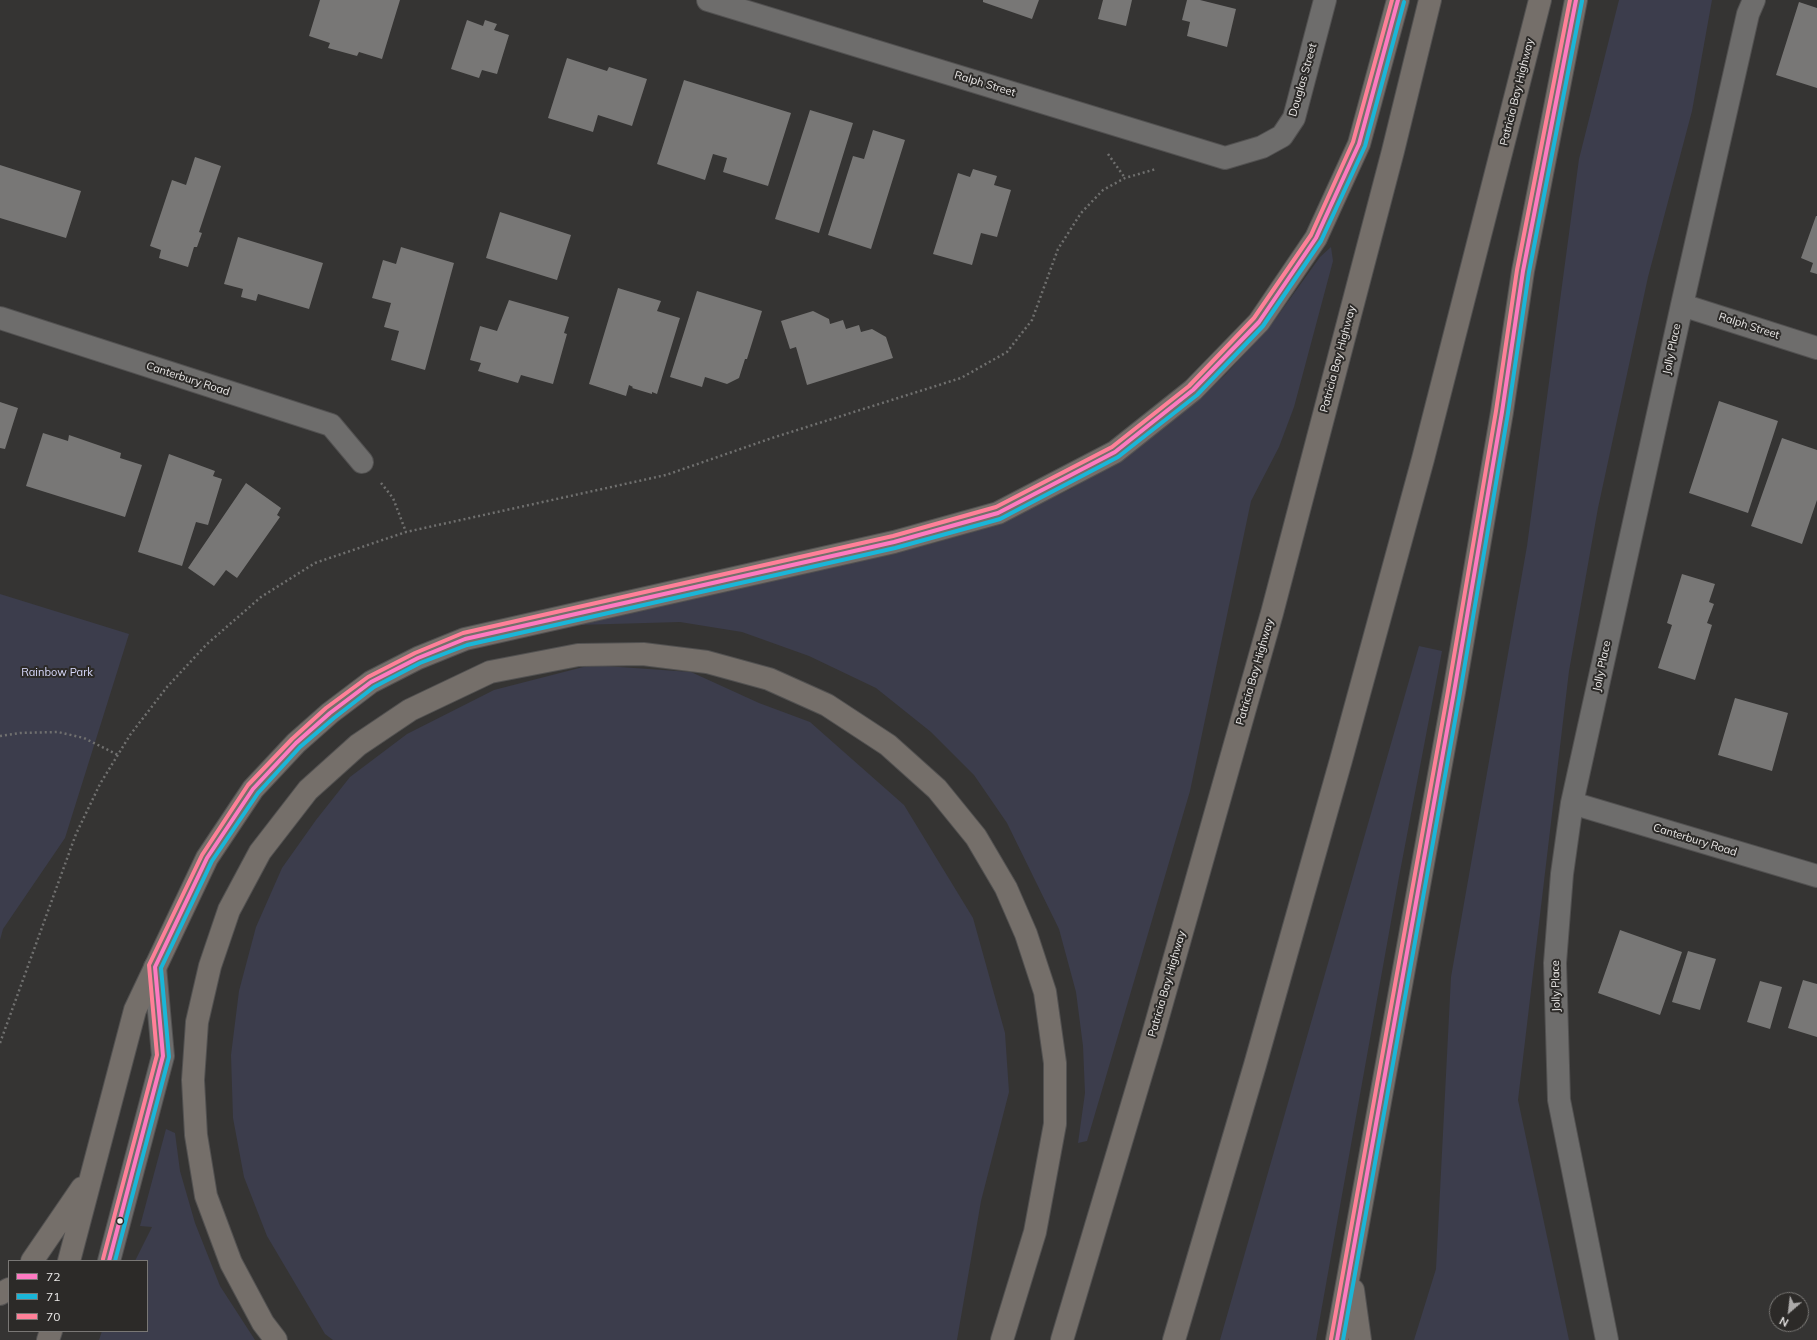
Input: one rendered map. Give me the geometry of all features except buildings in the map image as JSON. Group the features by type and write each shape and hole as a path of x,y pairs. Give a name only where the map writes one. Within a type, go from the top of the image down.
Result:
{"highway":[{"path":"69,1260 135,1010 207,858 253,789 296,743 330,713 371,682 418,658 465,639 894,542 998,513 1115,452 1193,390 1259,322 1316,238 1359,144 1398,0"},
{"name":"Patricia Bay Highway","path":"1062,1340 1154,1030 1272,612 1393,151 1430,0"},
{"name":"Patricia Bay Highway","path":"1174,1340 1256,1065 1339,767 1427,444 1540,0"},
{"path":"1337,1340 1454,692 1502,412 1523,271 1576,0"},
{"path":"276,1340 263,1323 231,1262 206,1196 196,1135 192,1080 197,1022 210,966 229,910 260,852 308,790 358,745 410,710 490,672 578,655 643,654 707,662 769,679 827,705 888,745 937,789 976,837 1006,888 1026,934 1045,992 1055,1063 1055,1124 1035,1232 1002,1340"},
{"path":"33,1260 91,1175"},
{"path":"1351,1268 1360,1340"}],"street":[{"name":"Ralph Street","path":"708,0 1225,158 1262,147"},
{"name":"Douglas Street","path":"1262,147 1282,136 1294,118 1325,0"},
{"name":"Jolly Place","path":"1607,1340 1559,1100 1555,963 1562,874 1572,803 1682,305 1748,14 1754,0"},
{"name":"Ralph Street","path":"1682,305 1817,348"},
{"name":"Canterbury Road","path":"0,318 331,426 362,462"},
{"name":"Canterbury Road","path":"1572,803 1817,876"},
{"path":"109,1260 163,1056 155,967"},
{"path":"50,1340 57,1332"}],"path":[{"path":"0,1043 76,834 100,784 130,735 167,687 207,644 261,597 315,563 406,532 666,474 772,438 961,378 1007,352 1032,320 1058,249 1081,213 1103,190 1125,178"},
{"path":"362,462 393,498 406,532"},
{"path":"0,736 20,732 58,732 84,738 118,755"}],"green space":[{"path":"1619,0 1712,0 1692,111 1648,277 1598,508 1569,671 1518,1100 1569,1340 1414,1340 1436,1269 1451,977 1527,546 1579,159"},
{"path":"1331,247 1333,261 1294,407 1279,447 1251,501 1190,791 1087,1141 1078,1143 1085,1093 1083,1046 1076,992 1059,929 1007,823 974,775 931,732 876,688 809,656 742,632 680,622 577,625 938,542 1007,518 1071,489 1128,453 1179,416 1226,374 1274,321 1320,257"},
{"name":"Rainbow Park","path":"0,594 129,634 65,838 3,929 0,940"},
{"path":"1419,646 1442,651 1399,877 1316,1340 1220,1340"},
{"path":"591,665 691,672 759,703 810,722 904,805 973,918 1005,1033 1009,1092 981,1201 957,1340 333,1340 325,1334 267,1236 244,1177 233,1118 231,1055 239,991 256,927 282,868 316,820 350,777 407,734 494,690"},
{"path":"166,1129 175,1133 180,1171 195,1223 220,1286 255,1340 99,1340 102,1332 148,1332 148,1260 136,1260 152,1227 140,1226"}],"transit line":[{"name":"70","path":"103,1259 157,1055 149,965 202,855 248,785 292,739 326,708 368,677 415,653 463,633 893,536 996,507 1112,447 1189,386 1254,318 1311,235 1353,142 1392,0"},
{"name":"72","path":"109,1260 163,1056 155,967 207,858 253,789 296,743 330,713 371,682 418,658 465,639 894,542 998,513 1115,452 1193,390 1259,322 1316,238 1359,144 1398,0"},
{"name":"70","path":"1331,1339 1448,691 1496,411 1517,270 1570,0"},
{"name":"72","path":"1337,1340 1454,692 1502,412 1523,271 1576,0"},
{"name":"71","path":"1343,1340 1460,693 1508,413 1529,272 1582,1"},
{"name":"71","path":"115,1260 169,1057 161,968 212,861 258,793 300,747 374,687 420,663 467,645 895,548 1000,519 1118,457 1197,395 1263,326 1321,241 1365,146 1404,2"}]}
